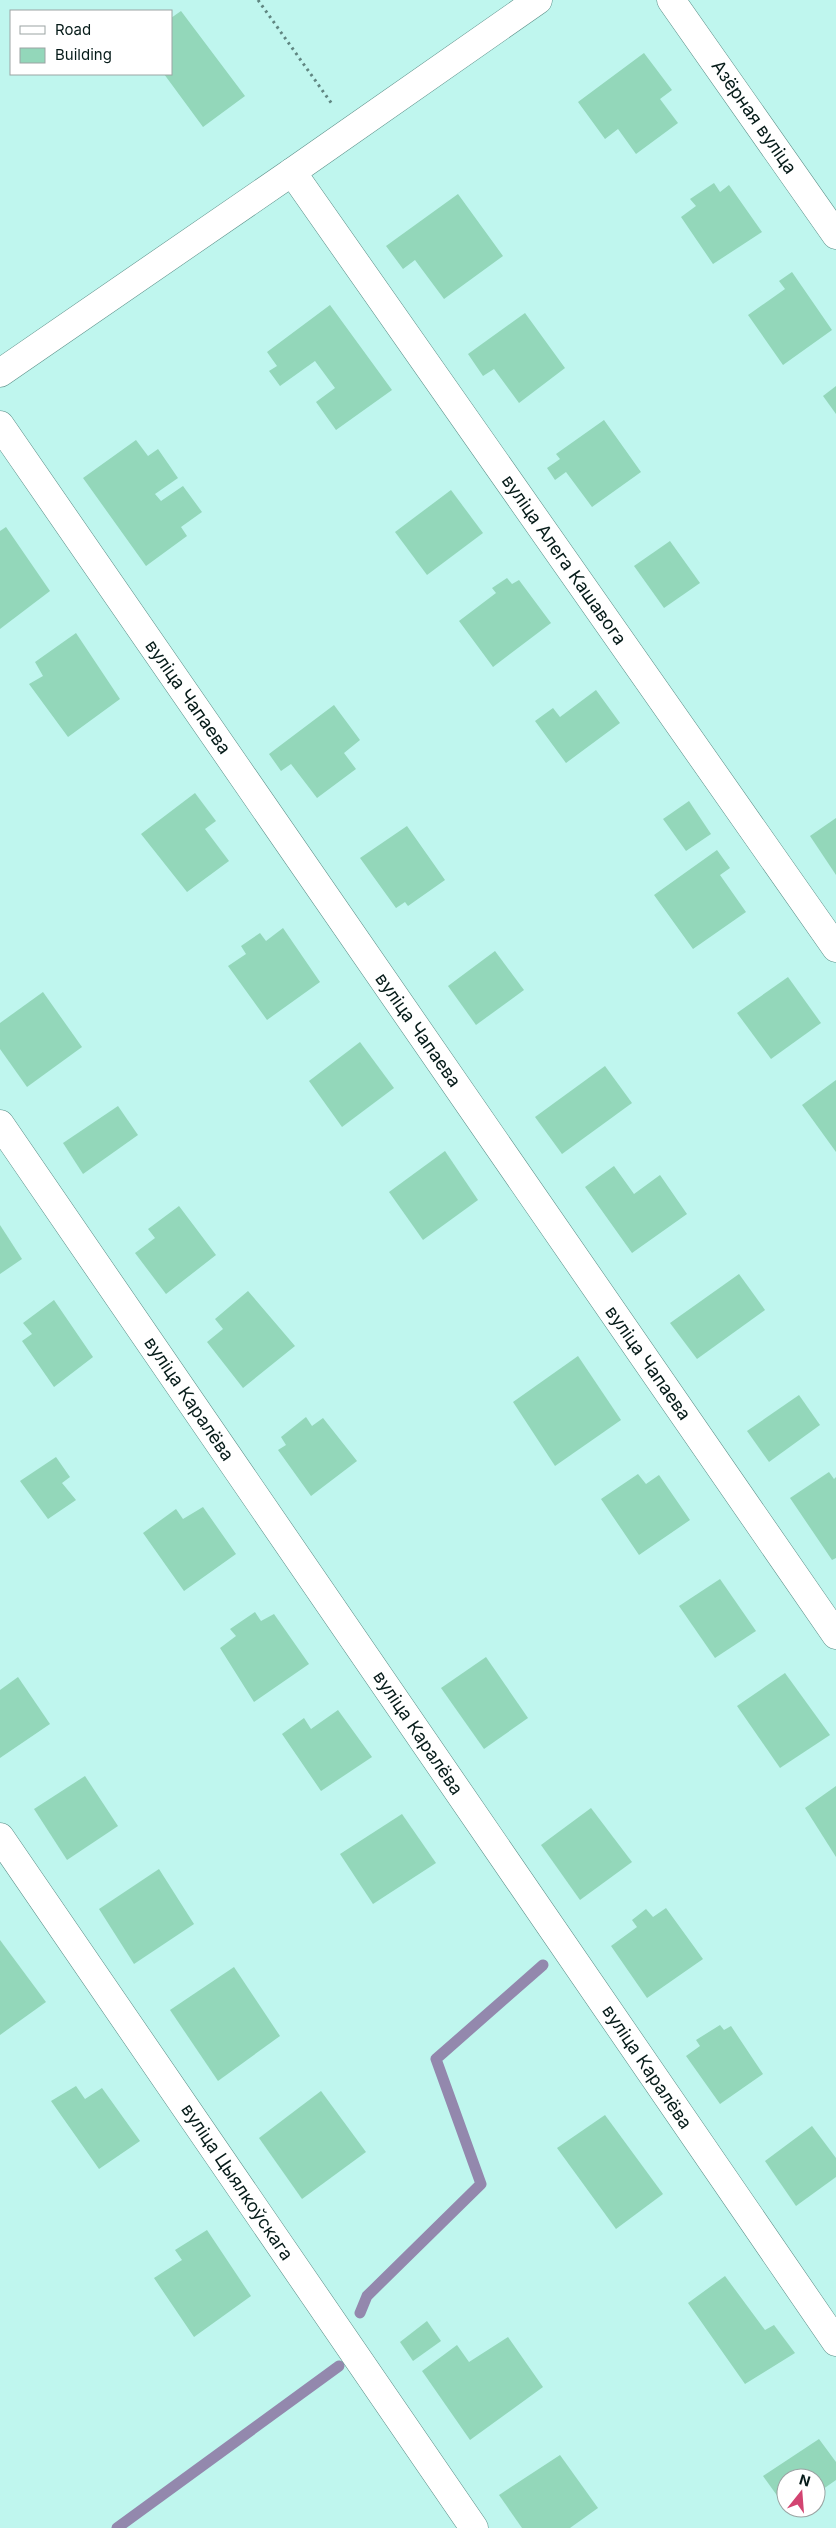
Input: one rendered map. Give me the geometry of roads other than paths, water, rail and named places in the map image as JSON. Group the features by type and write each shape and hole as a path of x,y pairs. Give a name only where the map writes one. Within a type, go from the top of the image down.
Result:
{"street":[{"path":"0,373 538,0"},
{"name":"Азёрная вуліца","path":"671,0 836,235"},
{"name":"вуліца Алега Кашавога","path":"292,172 836,948"},
{"name":"вуліца Чапаева","path":"0,425 836,1635"},
{"name":"вуліца Каралёва","path":"0,1124 836,2342"},
{"name":"вуліца Цыялкоўскага","path":"0,1837 474,2528"}],"waterway":[{"path":"360,2313 367,2296 481,2184 436,2059 543,1965"},
{"path":"117,2528 339,2366"}]}
